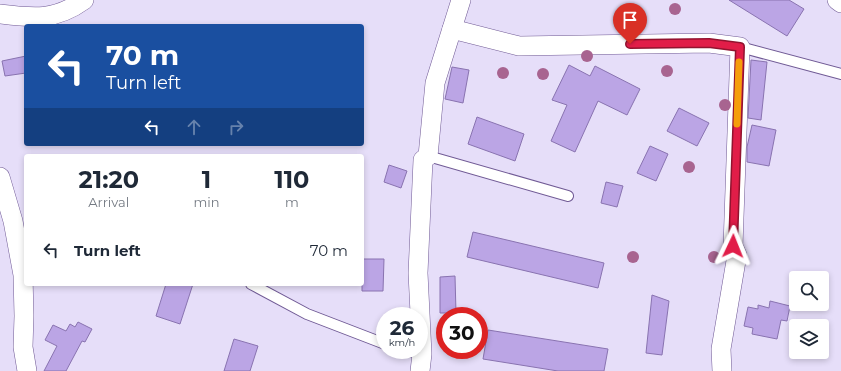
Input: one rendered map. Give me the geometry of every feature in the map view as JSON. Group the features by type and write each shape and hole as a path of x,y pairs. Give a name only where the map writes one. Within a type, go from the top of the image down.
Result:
{"street":[{"path":"0,14 44,17 59,14 84,0"},
{"path":"421,362 418,273 423,160 428,156 435,84 461,0"},
{"path":"837,0 841,3"},
{"path":"452,29 519,46 709,43 740,47 733,246 737,255 721,349 722,371"},
{"path":"0,177 13,221 23,276 23,347 27,371"}],"lane":[{"path":"740,47 841,74"},
{"path":"428,156 568,196"},
{"path":"255,286 307,314 376,341"}],"building":[{"path":"729,0 789,0 804,9 787,36"},
{"path":"24,56 24,73 5,76 2,61"},
{"path":"751,60 767,62 761,120 748,118"},
{"path":"569,65 590,76 595,66 640,89 627,115 598,101 575,152 551,141 567,105 552,100"},
{"path":"452,67 469,70 463,103 445,99"},
{"path":"679,108 709,123 697,146 667,131"},
{"path":"477,117 524,134 515,161 468,144"},
{"path":"752,125 776,130 769,166 747,162 747,147"},
{"path":"650,146 668,154 656,181 637,173"},
{"path":"389,165 407,171 401,188 384,182"},
{"path":"606,182 623,186 617,207 601,203"},
{"path":"473,232 604,263 598,288 467,257"},
{"path":"364,259 384,259 383,291 362,291 362,286 364,286"},
{"path":"455,276 456,307 440,307 440,277"},
{"path":"165,286 192,286 180,324 156,316"},
{"path":"652,295 669,301 662,355 646,353"},
{"path":"770,301 789,306 787,321 781,320 777,339 752,334 753,328 744,326 748,307 758,309 758,305 769,308"},
{"path":"78,322 92,329 85,342 82,341 66,371 44,371 57,346 45,340 53,325 66,331 70,324 75,327"},
{"path":"488,330 608,349 604,371 558,371 483,359 488,359"},
{"path":"234,339 258,346 250,371 224,371"}],"slow traffic":[{"path":"737,124 739,62"}],"route":[{"path":"630,44 709,43 740,47 733,246"}]}
